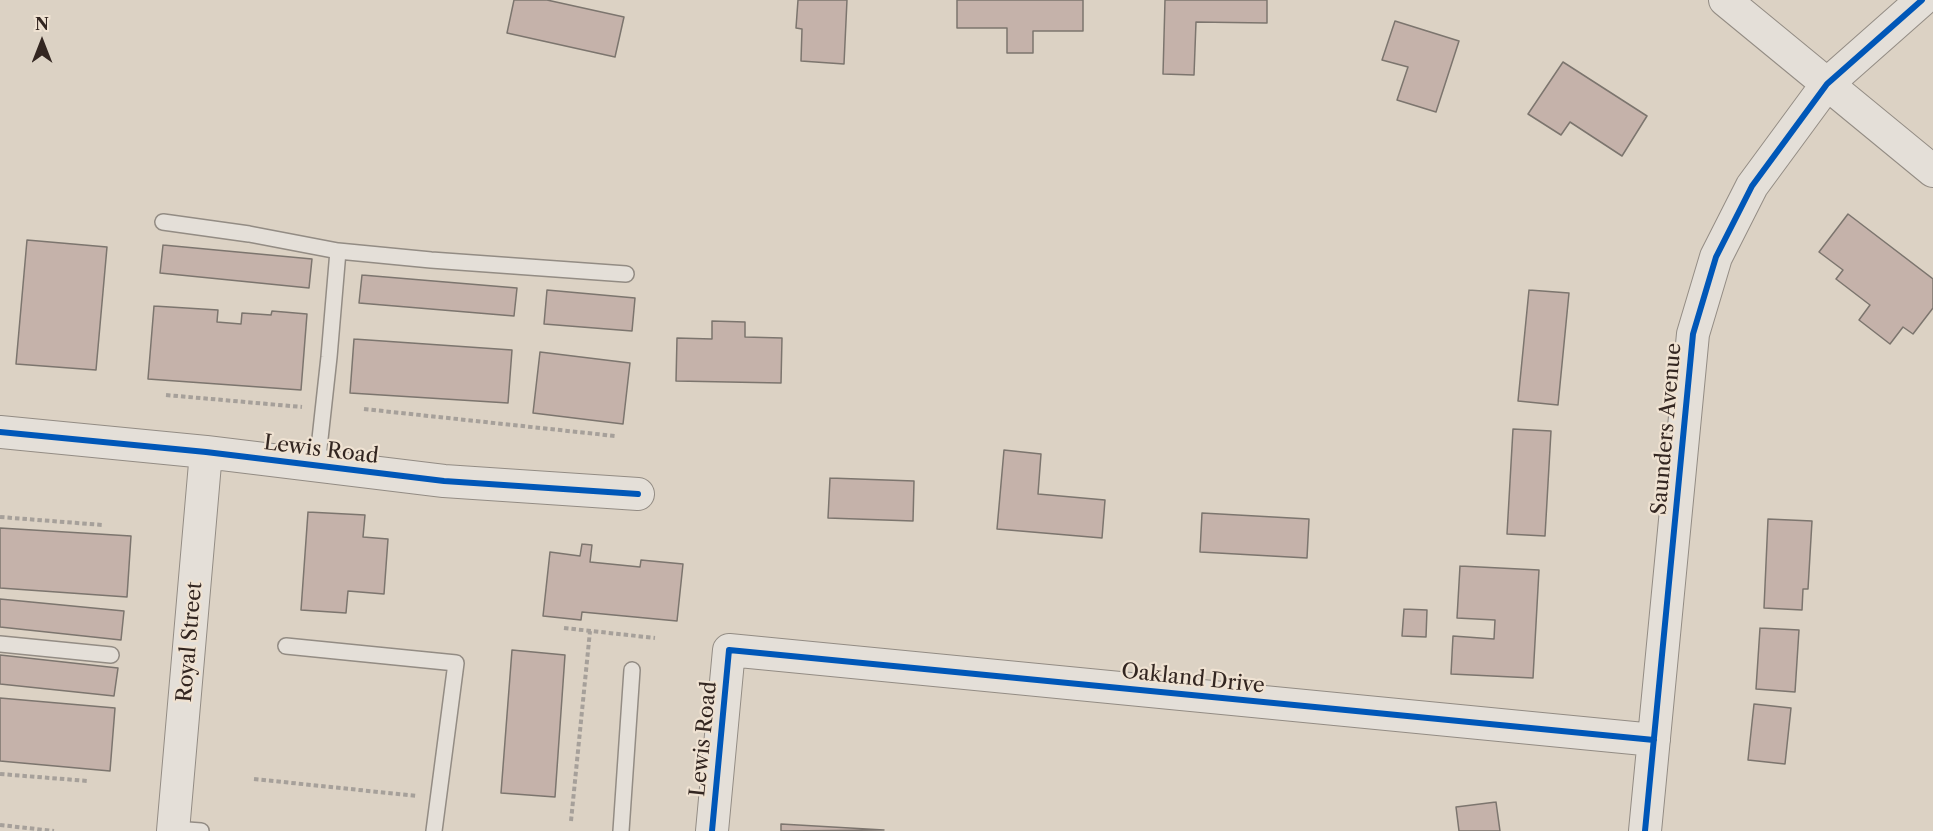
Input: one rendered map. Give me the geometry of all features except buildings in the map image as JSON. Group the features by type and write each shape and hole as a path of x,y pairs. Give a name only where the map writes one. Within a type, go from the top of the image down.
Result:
{"street":[{"path":"1725,0 1933,171"},
{"name":"Saunders Avenue","path":"1645,831 1693,334 1716,257 1752,186 1827,84 1922,0"},
{"name":"Lewis Road","path":"0,432 206,452 444,481 638,494"},
{"name":"Royal Street","path":"183,830 206,452"},
{"name":"Oakland Drive","path":"729,650 1654,740"},
{"name":"Lewis Road","path":"712,831 729,650"}],"lane":[{"path":"163,222 249,234 338,251 626,274"},
{"path":"317,466 338,251"},
{"path":"0,644 111,655"},
{"path":"286,646 456,663 434,831"},
{"path":"621,831 632,670"}],"path":[{"path":"166,395 310,407"},
{"path":"364,409 615,436"},
{"path":"0,517 103,525"},
{"path":"564,628 655,638"},
{"path":"571,821 590,631"},
{"path":"0,774 88,781"},
{"path":"254,779 421,796"},
{"path":"0,825 54,831"}],"cycle path":[{"path":"1645,831 1693,334 1716,257 1752,186 1827,84 1922,0"},
{"path":"0,432 206,452 444,481 638,494"},
{"path":"712,831 729,650 1654,740"}]}
